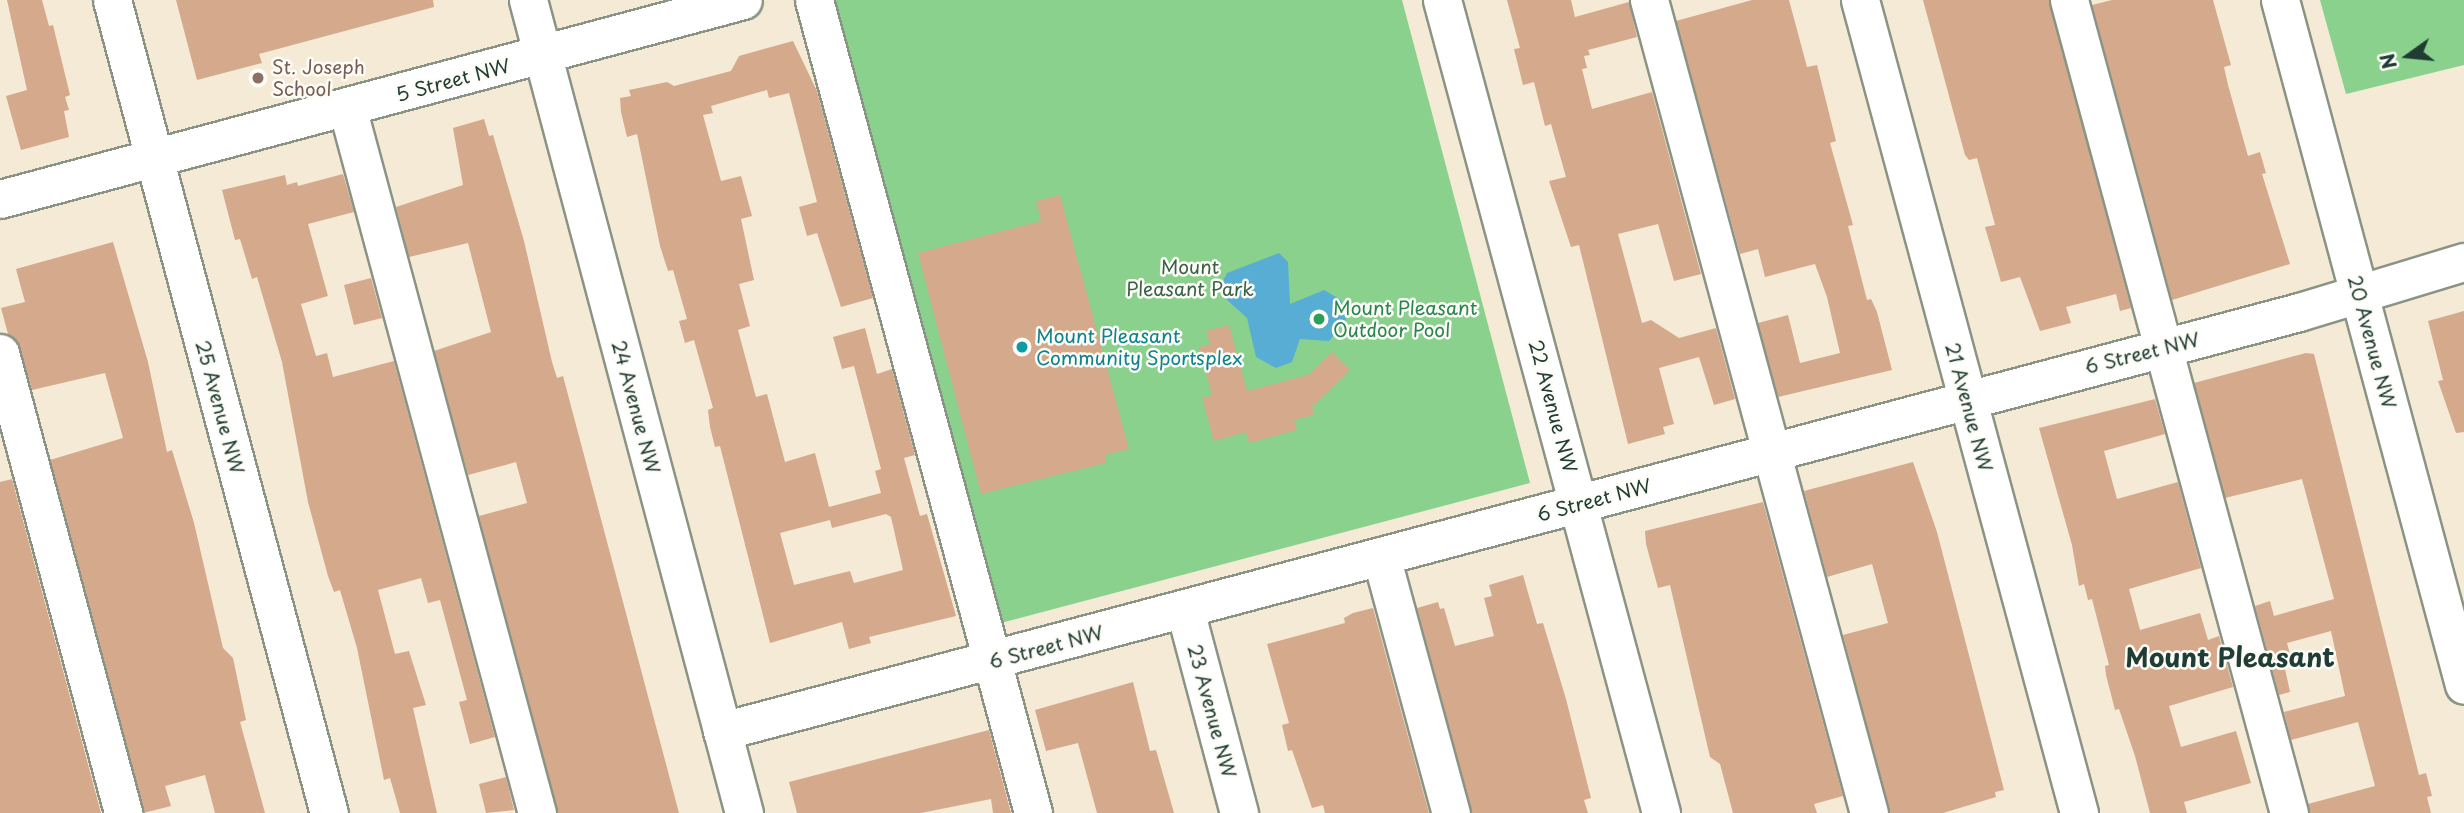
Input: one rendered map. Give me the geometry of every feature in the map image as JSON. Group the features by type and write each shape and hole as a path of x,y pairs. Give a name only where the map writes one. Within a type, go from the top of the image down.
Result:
{"street":[{"name":"25 Avenue NW","path":"112,0 329,813"},
{"name":"24 Avenue NW","path":"528,0 744,813"},
{"name":"5 Street NW","path":"0,199 543,56 743,0"},
{"path":"814,0 1034,813"},
{"name":"22 Avenue NW","path":"1442,0 1661,813"},
{"path":"1648,0 1869,813"},
{"name":"21 Avenue NW","path":"1860,0 2079,813"},
{"path":"2069,0 2289,813"},
{"name":"20 Avenue NW","path":"2280,0 2464,685"},
{"path":"347,107 537,813"},
{"name":"6 Street NW","path":"722,731 1185,610 2164,347 2464,262"},
{"path":"0,353 123,813"},
{"path":"1381,556 1451,813"},
{"name":"23 Avenue NW","path":"1185,610 1239,813"}],"green space":[{"name":"Mount Pleasant Park","path":"832,0 1402,0 1530,483 997,624"},
{"path":"2320,0 2464,0 2464,65 2346,94"}],"water":[{"path":"1279,253 1288,262 1290,304 1324,290 1341,300 1346,320 1329,341 1300,339 1292,362 1276,368 1256,357 1247,318 1226,299 1220,287 1227,273"}],"building":[{"path":"7,0 42,0 49,26 53,25 70,95 65,97 69,110 64,111 69,137 21,150 6,96 27,90"},
{"path":"176,0 433,0 434,7 259,54 262,63 197,80"},
{"path":"1507,0 1571,0 1575,17 1629,2 1637,37 1588,50 1590,55 1584,56 1587,68 1582,69 1592,109 1652,92 1701,274 1674,281 1658,224 1618,234 1642,323 1651,320 1679,338 1716,328 1735,399 1714,405 1699,357 1659,368 1674,424 1663,427 1665,434 1628,444 1579,245 1571,247 1549,181 1566,177 1551,124 1545,126 1534,82 1523,85 1514,49 1520,48"},
{"path":"1752,0 1789,0 1807,67 1817,65 1836,141 1830,143 1853,225 1848,226 1867,300 1871,299 1877,312 1892,370 1778,397 1758,323 1788,315 1800,363 1840,353 1827,297 1815,264 1765,277 1758,249 1740,254 1676,21"},
{"path":"1923,0 2049,0 2131,308 2120,311 2116,294 2066,307 2071,323 2040,331 2020,277 2001,282 1985,227 1995,225 1977,158 1969,160 1965,155"},
{"path":"2112,0 2213,0 2231,65 2224,67 2228,85 2248,156 2260,152 2266,173 2262,174 2290,264 2172,300 2092,5"},
{"path":"793,41 817,91 873,298 841,307 817,233 807,236 799,207 817,202 789,93 769,98 767,90 711,106 713,113 703,115 721,181 741,176 752,216 741,219 754,280 739,284 750,326 738,330 756,397 767,394 785,462 815,453 829,507 881,493 875,471 881,469 854,366 842,369 833,337 865,328 877,374 892,369 915,455 904,458 920,516 927,514 956,616 869,637 871,643 849,649 842,622 770,643 720,446 715,447 708,410 713,408 694,340 685,343 679,321 687,319 673,270 668,271 660,246 637,134 627,137 621,112 620,98 631,96 629,90 667,82 674,86 731,71 739,56","holes":["886,514 891,517 903,570 854,583 850,571 794,585 780,533 830,520 832,528"]},
{"path":"484,119 489,136 493,135 524,241 552,362 557,378 563,376 679,813 557,813 479,516 527,503 516,462 468,475 434,351 491,332 468,243 409,257 396,207 463,185 453,128"},
{"path":"343,174 354,212 308,224 328,296 301,304 316,356 327,353 333,377 394,361 495,737 470,744 459,702 467,700 440,600 428,603 421,578 378,590 395,654 409,651 426,705 413,708 437,813 400,813 390,778 384,780 357,648 340,590 334,592 328,576 308,502 282,362 257,277 252,279 240,239 235,240 222,190 285,175 287,185 297,182 298,186"},
{"name":"Mount Pleasant Community Sportsplex","path":"1060,195 1129,449 1105,455 1106,463 981,494 918,253 1041,221 1036,201"},
{"path":"113,242 148,362 167,452 172,450 194,523 223,648 233,658 246,720 240,722 265,813 215,813 205,775 165,786 171,806 143,813 50,460 123,438 105,373 32,390 20,348 8,334 1,308 25,302 16,269"},
{"path":"371,278 382,318 354,325 344,285"},
{"path":"2464,311 2464,432 2456,433 2438,381 2443,380 2428,321"},
{"path":"1229,325 1247,391 1308,375 1332,352 1350,370 1312,407 1314,415 1294,420 1297,430 1249,443 1246,432 1214,441 1202,398 1212,395 1199,347 1210,344 1206,331"},
{"path":"2306,353 2314,354 2419,775 2426,773 2432,796 2427,797 2431,813 2309,813 2308,804 2375,786 2358,722 2291,740 2284,712 2345,696 2331,631 2287,643 2292,662 2284,664 2290,692 2279,695 2255,606 2270,601 2274,616 2334,599 2302,479 2225,498 2194,383"},
{"path":"2155,399 2165,434 2104,451 2117,499 2178,482 2201,568 2129,589 2140,630 2200,613 2208,640 2219,636 2233,687 2169,706 2181,747 2236,731 2251,783 2184,802 2187,813 2150,813 2135,756 2119,709 2115,710 2106,675 2105,666 2109,665 2092,599 2088,600 2084,584 2079,586 2072,545 2039,428"},
{"path":"1913,462 1937,532 2004,790 1995,792 1996,797 1943,813 1889,813 1843,635 1888,623 1872,564 1827,577 1804,491"},
{"path":"12,479 101,813 0,813 0,482"},
{"path":"1763,502 1843,796 1814,804 1817,813 1733,813 1720,764 1710,757 1670,585 1658,588 1646,544 1645,531"},
{"path":"1523,575 1537,624 1543,623 1566,699 1591,798 1584,800 1588,813 1471,813 1417,608 1438,602 1440,609 1444,608 1455,646 1494,636 1484,598 1492,596 1489,585"},
{"path":"1373,608 1429,813 1325,813 1323,805 1312,808 1292,750 1288,751 1282,725 1289,723 1267,644 1345,623 1344,618 1353,613"},
{"path":"1133,682 1150,751 1156,750 1174,813 1097,813 1078,743 1046,751 1035,710"},
{"path":"989,730 1011,813 993,813 991,799 921,813 797,813 789,782"},
{"path":"506,777 514,810 486,813 479,784"}],"place":[{"name":"St. Joseph School","path":"258,78"},
{"name":"Mount Pleasant Outdoor Pool","path":"1319,319"},
{"name":"Mount Pleasant Community Sportsplex","path":"1022,347"}],"district":[{"name":"Mount Pleasant","path":"2230,657"}]}
